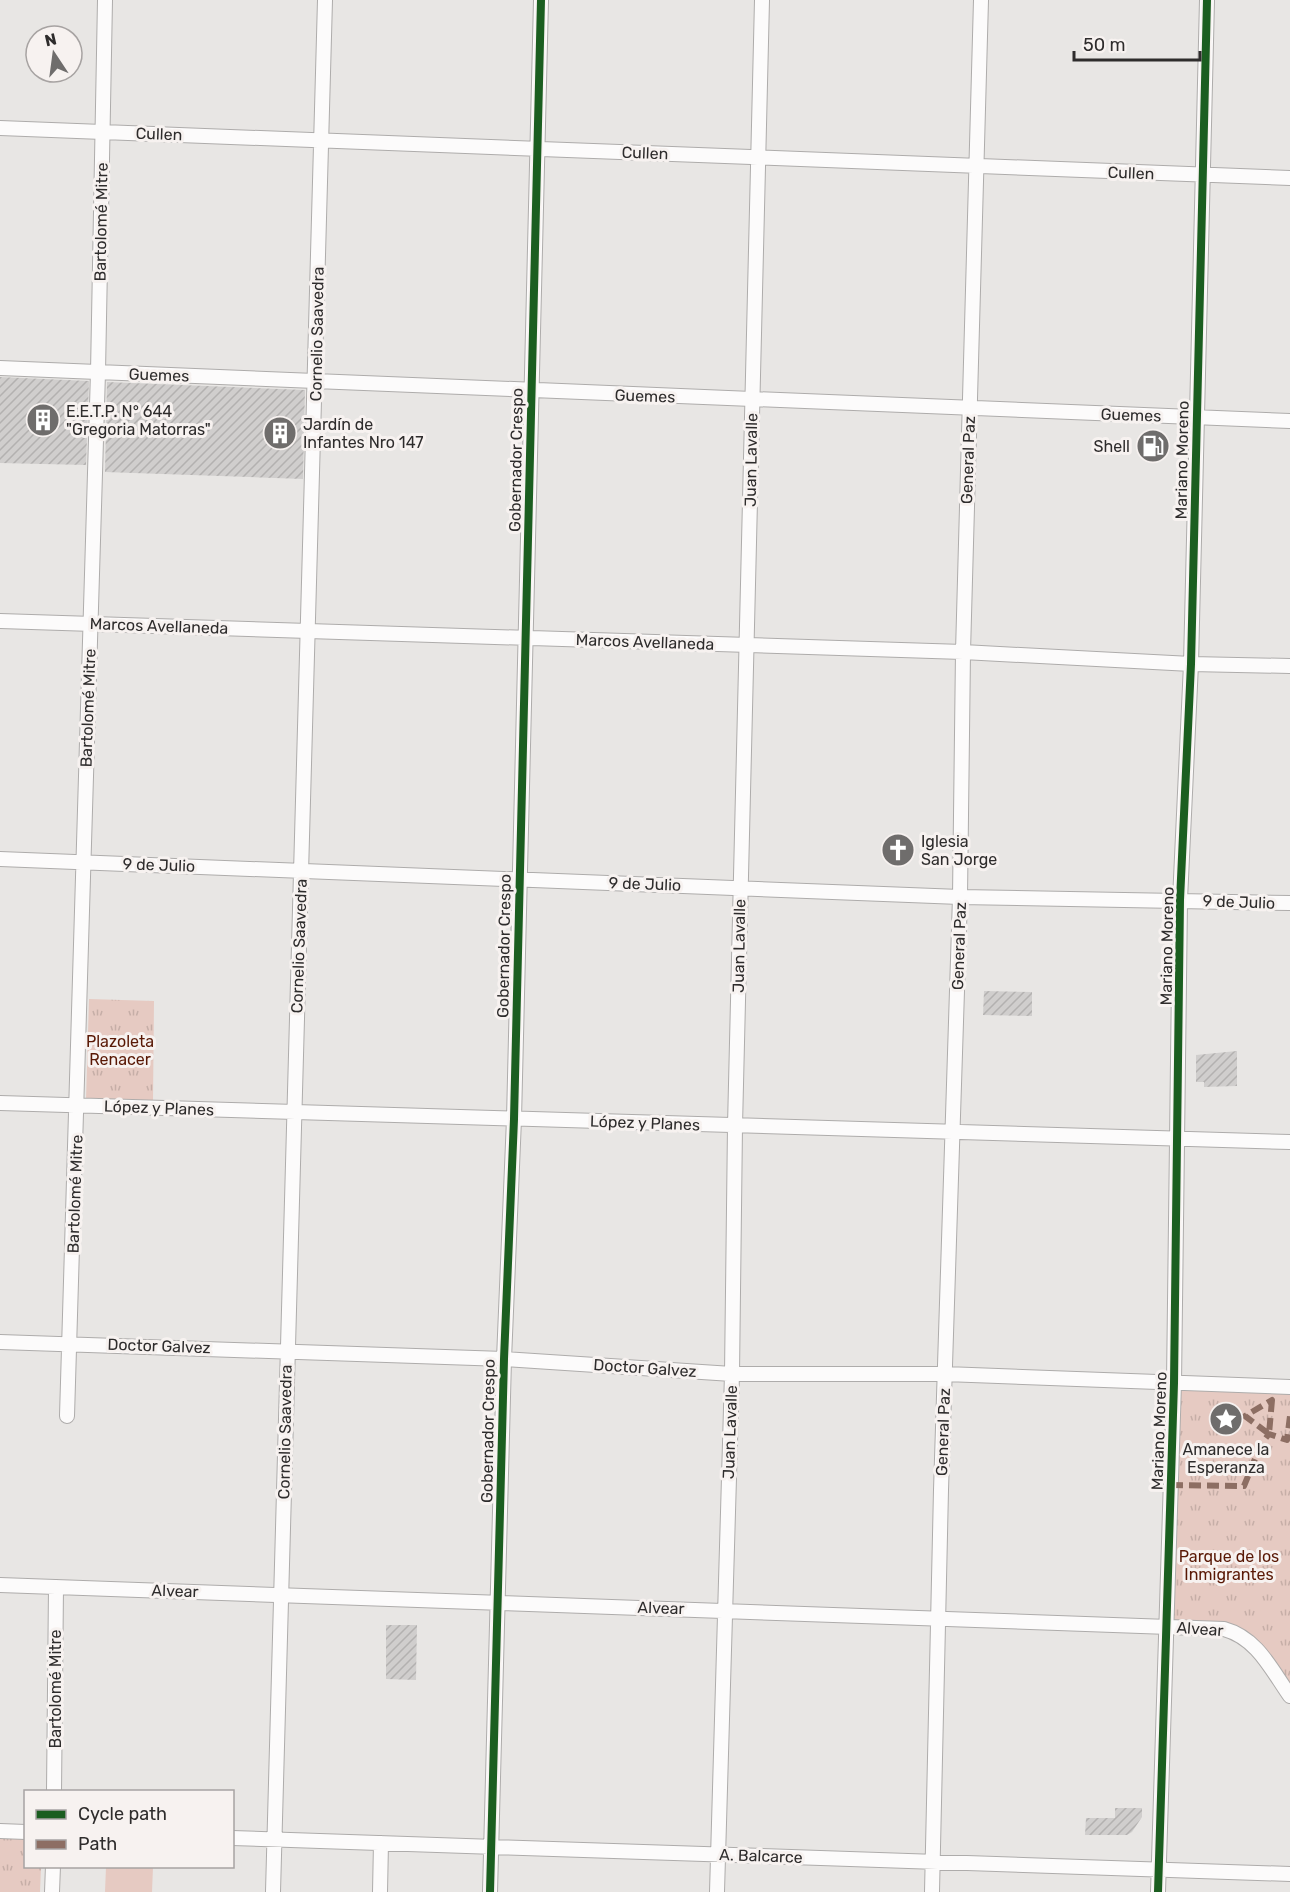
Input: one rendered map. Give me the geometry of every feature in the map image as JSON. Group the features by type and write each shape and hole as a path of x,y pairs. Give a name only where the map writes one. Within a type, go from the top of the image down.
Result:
{"street":[{"name":"Bartolomé Mitre","path":"67,1416 71,1343 98,372 105,0"},
{"name":"Cornelio Saavedra","path":"273,1892 325,0"},
{"name":"Gobernador Crespo","path":"490,1892 504,1359 514,1119 541,0"},
{"name":"Juan Lavalle","path":"717,1892 732,1374 735,1126 762,0"},
{"name":"General Paz","path":"932,1892 960,897 963,652 981,0"},
{"name":"Mariano Moreno","path":"1158,1892 1174,1383 1180,900 1191,664 1208,0"},
{"name":"Cullen","path":"0,128 1290,178"},
{"name":"Guemes","path":"0,368 1290,421"},
{"name":"Marcos Avellaneda","path":"0,621 963,652 1191,664 1290,666"},
{"name":"9 de Julio","path":"0,859 960,897 1290,903"},
{"name":"López y Planes","path":"0,1103 1290,1142"},
{"name":"Doctor Galvez","path":"0,1342 504,1359 732,1374 945,1374 1290,1387"},
{"name":"Alvear","path":"0,1585 1224,1629 1240,1633 1253,1644 1290,1696"},
{"name":"Bartolomé Mitre","path":"54,1790 56,1587"},
{"path":"0,1832 24,1832"},
{"name":"A. Balcarce","path":"234,1839 1290,1874"},
{"path":"380,1892 381,1844"},
{"path":"52,1892 53,1868"}],"green space":[{"name":"Plazoleta Renacer","path":"89,999 154,1001 153,1102 86,1100"},
{"name":"Parque de los Inmigrantes","path":"1174,1383 1290,1387 1290,1696 1241,1633 1166,1627"},
{"path":"0,1836 24,1836 24,1868 41,1868 40,1892 0,1892"},
{"path":"106,1868 153,1868 152,1892 105,1892"}],"building":[{"name":"E.E.T.P. N° 644 \"Gregoria Matorras\"","path":"0,377 89,381 86,465 0,463"},
{"path":"107,382 305,390 303,479 105,472"},
{"path":"984,991 1032,992 1032,1016 983,1015"},
{"path":"1237,1051 1237,1086 1204,1087 1204,1082 1196,1082 1196,1055"},
{"path":"386,1625 417,1625 416,1680 386,1679"},
{"path":"1115,1808 1142,1808 1142,1817 1132,1832 1127,1835 1085,1835 1086,1818 1115,1818"}],"marked path":[{"path":"1272,1400 1269,1434 1245,1416 1272,1400"},
{"path":"1171,1485 1244,1486 1261,1444 1269,1434 1287,1440 1290,1416"}],"cycle path":[{"path":"490,1892 504,1359 514,1119 541,0"},
{"path":"1158,1892 1174,1383 1180,900 1191,664 1207,0"}],"place":[{"name":"E.E.T.P. N° 644 \"Gregoria Matorras\"","path":"43,420"},
{"name":"Jardín de Infantes Nro 147","path":"280,433"},
{"name":"Shell","path":"1153,446"},
{"name":"Iglesia San Jorge","path":"898,850"},
{"name":"Amanece la Esperanza","path":"1226,1419"}]}
